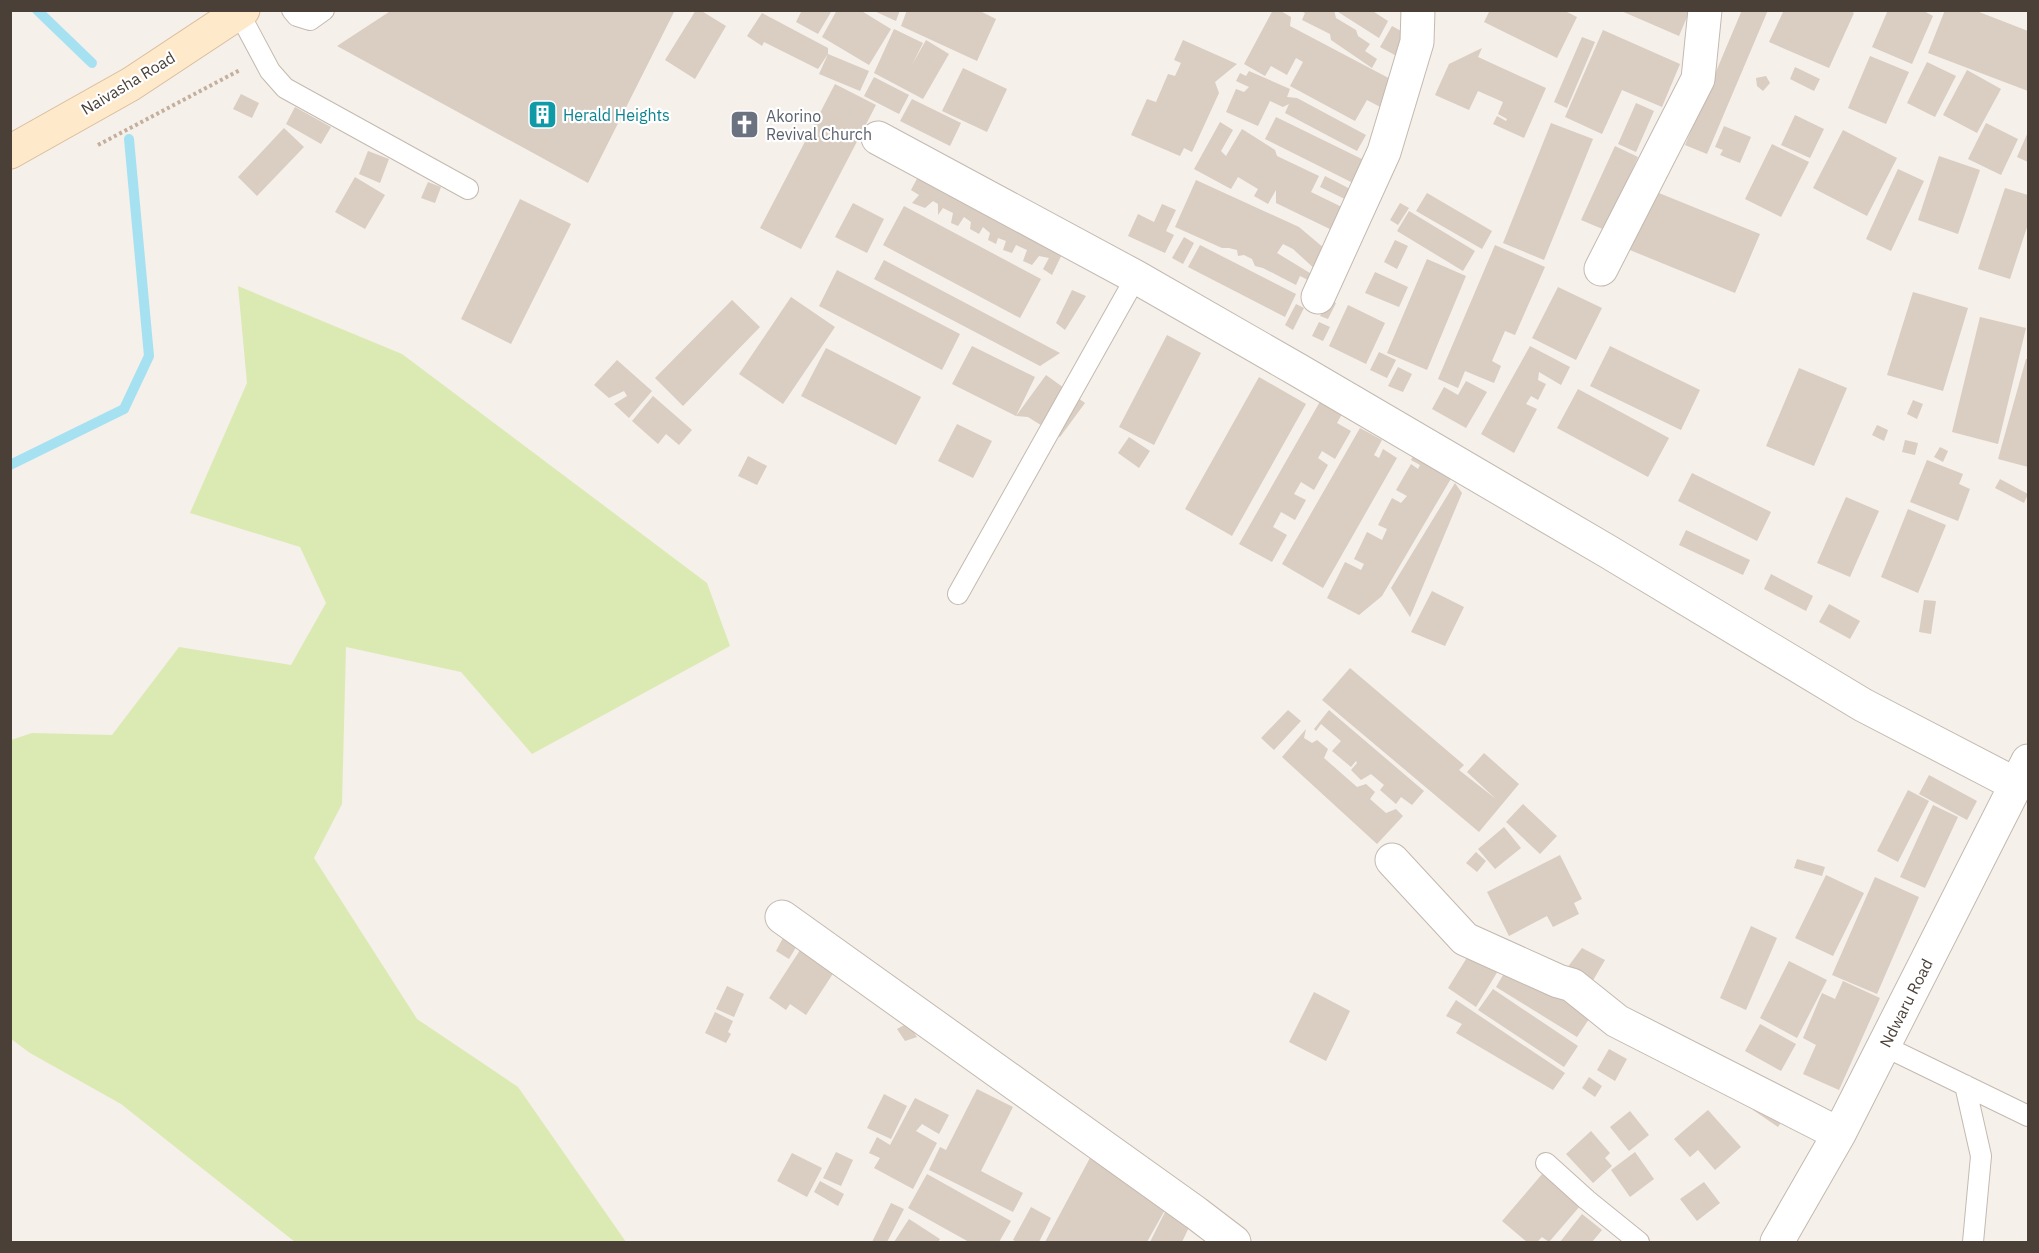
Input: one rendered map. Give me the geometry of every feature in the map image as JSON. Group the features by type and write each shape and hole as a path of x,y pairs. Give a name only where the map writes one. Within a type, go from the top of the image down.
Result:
{"main road":[{"name":"Naivasha Road","path":"10,152 130,84 241,12"}],"street":[{"path":"1318,297 1384,152 1417,42 1418,10"},
{"path":"1601,269 1698,79 1705,10"},
{"path":"878,138 1136,277 1556,521 1863,705 2023,773"},
{"name":"Ndwaru Road","path":"1777,1242 1839,1134 2023,773"},
{"path":"1392,860 1465,939 1558,981 1572,985 1617,1021 1839,1134"},
{"path":"782,917 1234,1242"}],"lane":[{"path":"292,10 297,16 310,20 324,10"},
{"path":"241,12 262,58 285,88 468,189"},
{"path":"958,594 1136,277"},
{"path":"1884,1046 2028,1116"},
{"path":"1965,1085 1981,1156 1973,1242"},
{"path":"1546,1164 1639,1242"}],"path":[{"path":"94,147 262,58"}],"green space":[{"path":"238,286 402,354 707,583 730,646 532,754 461,672 346,647 342,804 314,858 417,1019 518,1087 626,1242 295,1242 121,1104 30,1053 11,1039 11,740 32,733 112,735 179,647 291,665 326,603 300,547 190,513 247,383"}],"building":[{"name":"Herald Heights","path":"392,10 675,10 588,183 337,46"},
{"path":"696,10 700,10 726,26 695,79 665,60"},
{"path":"802,10 831,12 818,34 796,22"},
{"path":"837,10 860,10 891,29 869,65 822,37"},
{"path":"872,10 900,10 896,21"},
{"path":"907,10 978,10 996,19 977,61 901,26"},
{"path":"1273,10 1279,10 1291,17 1290,26 1398,83 1384,109 1367,100 1355,121 1290,86 1303,62 1296,58 1287,75 1271,66 1265,76 1244,64"},
{"path":"1299,10 1334,10 1336,18 1356,30 1358,36 1370,44 1365,51 1377,59 1372,68 1331,40 1330,34 1302,20 1305,13"},
{"path":"1335,10 1371,10 1388,21 1379,38"},
{"path":"1490,10 1563,10 1577,17 1557,58 1484,22"},
{"path":"1619,10 1690,10 1679,36"},
{"path":"1742,10 1768,10 1707,154 1685,145"},
{"path":"1784,10 1849,10 1854,13 1829,68 1769,42"},
{"path":"1888,10 1922,10 1933,16 1912,64 1872,47"},
{"path":"1945,10 1974,10 2028,31 2028,91 1928,53"},
{"path":"762,13 828,48 828,54 818,69 764,42 762,46 747,36"},
{"path":"1392,26 1410,36 1404,60 1380,47"},
{"path":"894,29 923,43 912,65 926,40 949,54 923,99 874,73"},
{"path":"1603,30 1680,64 1662,107 1622,90 1602,134 1565,117"},
{"path":"1582,37 1595,42 1567,108 1554,102"},
{"path":"1183,40 1237,64 1215,82 1219,93 1192,152 1184,148 1180,156 1131,135 1147,99 1156,102 1168,74 1175,76 1181,63 1174,60"},
{"path":"1482,48 1478,57 1546,88 1524,138 1493,124 1497,116 1506,121 1507,119 1498,114 1503,102 1478,91 1469,110 1435,95 1449,64"},
{"path":"828,54 869,71 860,91 819,74"},
{"path":"1870,56 1909,72 1886,124 1848,108"},
{"path":"1927,62 1956,76 1935,117 1907,103"},
{"path":"1795,67 1820,79 1814,91 1790,79"},
{"path":"963,68 1007,89 987,132 942,111"},
{"path":"1967,70 2001,89 1977,133 1943,115"},
{"path":"1249,71 1290,89 1287,97 1297,98 1366,135 1357,151 1285,113 1289,104 1283,107 1270,101 1258,126 1226,112 1236,89 1244,92 1249,87 1236,81 1240,73 1246,76"},
{"path":"1766,76 1770,83 1763,91 1757,86 1756,78"},
{"path":"874,77 909,95 899,114 864,96"},
{"path":"835,84 876,105 801,249 760,228"},
{"path":"241,94 259,103 252,118 233,109"},
{"path":"912,99 961,123 950,146 900,121"},
{"path":"1636,103 1654,111 1636,152 1618,144"},
{"path":"295,107 331,127 321,144 286,124"},
{"path":"1795,115 1824,129 1810,158 1781,145"},
{"path":"1276,117 1368,162 1357,185 1265,139"},
{"path":"1220,122 1233,130 1221,151 1226,156 1242,129 1275,150 1277,156 1319,176 1311,192 1346,209 1336,232 1276,203 1276,190 1268,204 1254,196 1258,189 1238,177 1231,189 1194,169"},
{"path":"1551,123 1593,139 1544,260 1503,243"},
{"path":"1986,123 2018,139 2001,175 1968,159"},
{"path":"1724,126 1751,137 1740,163 1720,155 1723,150 1715,147"},
{"path":"284,128 304,147 257,196 238,177"},
{"path":"1843,130 1897,158 1867,216 1813,188"},
{"path":"2028,132 2028,162 2017,157"},
{"path":"1772,144 1809,162 1781,217 1745,199"},
{"path":"1615,146 1638,157 1605,230 1581,220"},
{"path":"368,151 389,159 380,183 359,174"},
{"path":"1939,156 1980,170 1958,234 1918,220"},
{"path":"1898,169 1924,181 1891,251 1866,239"},
{"path":"921,171 1065,248 1052,275 1043,269 1049,258 1039,256 1032,265 1023,261 1027,250 1016,245 1012,253 1003,250 1006,241 998,238 996,244 988,240 990,233 983,227 979,234 970,229 971,222 964,217 958,226 951,223 953,213 943,208 938,215 938,204 933,201 925,208 912,203 919,195 911,190"},
{"path":"1325,176 1356,192 1351,202 1320,187"},
{"path":"355,177 385,195 365,229 335,212"},
{"path":"1196,180 1299,227 1331,254 1317,271 1293,249 1283,244 1277,253 1323,281 1312,282 1300,276 1296,285 1255,266 1252,259 1244,255 1238,256 1237,250 1222,248 1175,227"},
{"path":"428,182 441,187 435,203 421,198"},
{"path":"2005,188 2028,195 2028,224 2010,279 1978,269"},
{"path":"1649,189 1760,234 1735,293 1625,248"},
{"path":"1427,193 1492,231 1482,249 1416,211"},
{"path":"520,199 571,224 511,344 461,319"},
{"path":"853,203 884,219 867,253 835,237"},
{"path":"1400,203 1409,208 1398,225 1390,220"},
{"path":"1162,204 1176,210 1166,231 1174,235 1165,253 1128,236 1138,214 1154,222"},
{"path":"904,206 1041,279 1020,318 883,245"},
{"path":"1409,211 1475,251 1463,271 1397,231"},
{"path":"1184,237 1194,243 1183,264 1172,258"},
{"path":"1395,240 1408,246 1397,269 1384,262"},
{"path":"1200,245 1296,294 1285,317 1188,267"},
{"path":"1495,245 1545,267 1515,335 1505,331 1492,361 1501,366 1494,383 1465,371 1458,388 1438,379"},
{"path":"1427,259 1466,276 1427,370 1387,353"},
{"path":"884,260 1060,353 1040,366 874,279"},
{"path":"837,270 960,334 942,370 819,306"},
{"path":"1375,272 1408,287 1399,307 1365,293"},
{"path":"1558,287 1602,308 1576,360 1532,338"},
{"path":"1072,290 1086,296 1065,330 1056,323"},
{"path":"1913,292 1968,308 1943,391 1887,375"},
{"path":"791,297 835,327 783,404 739,374"},
{"path":"1329,299 1336,303 1328,319 1320,316"},
{"path":"732,300 760,327 683,406 655,378"},
{"path":"1296,304 1304,308 1293,330 1285,325"},
{"path":"1348,305 1385,323 1366,364 1329,346"},
{"path":"1980,317 2026,328 1998,444 1952,432"},
{"path":"1319,322 1330,327 1323,341 1312,336"},
{"path":"1167,335 1201,353 1154,445 1119,427"},
{"path":"972,346 1035,377 1016,416 952,384"},
{"path":"1530,346 1570,367 1561,385 1539,372 1538,380 1546,384 1538,400 1531,396 1526,404 1537,409 1514,453 1481,434"},
{"path":"1610,346 1700,390 1681,430 1590,386"},
{"path":"826,348 921,397 896,445 801,396"},
{"path":"1379,352 1396,360 1387,378 1370,370"},
{"path":"2026,359 2028,359 2028,467 1998,459"},
{"path":"617,360 652,391 629,418 614,404 627,396 624,391 609,398 594,385"},
{"path":"1398,367 1412,374 1403,392 1388,386"},
{"path":"1799,368 1847,388 1814,466 1766,446"},
{"path":"1046,375 1085,403 1060,437 1028,417 1016,416"},
{"path":"1259,377 1306,404 1232,536 1185,509"},
{"path":"1466,381 1487,392 1466,428 1432,409 1444,387 1458,395"},
{"path":"1578,389 1669,438 1648,477 1557,428"},
{"path":"1326,391 1342,414 1337,423 1351,431 1335,459 1322,451 1318,458 1328,465 1314,490 1301,482 1294,494 1306,500 1295,520 1281,512 1273,527 1287,535 1272,562 1239,544"},
{"path":"653,396 692,430 679,445 666,434 658,444 632,421"},
{"path":"1913,400 1923,404 1917,419 1907,414"},
{"path":"957,424 992,441 973,478 938,461"},
{"path":"1877,425 1888,430 1884,441 1872,435"},
{"path":"1360,428 1382,440 1374,455 1379,458 1383,449 1397,458 1323,588 1282,564"},
{"path":"1129,437 1150,451 1139,468 1118,453"},
{"path":"1905,440 1918,443 1915,455 1902,452"},
{"path":"1421,443 1459,465 1382,596 1359,615 1327,598 1345,562 1361,570 1364,564 1354,559 1367,532 1382,540 1387,529 1378,525 1392,498 1401,503 1407,496 1396,490 1411,464 1418,469 1420,465 1411,460"},
{"path":"1940,447 1948,451 1943,462 1934,457"},
{"path":"748,456 767,466 757,485 738,476"},
{"path":"1927,460 1963,474 1959,484 1970,489 1958,521 1910,502"},
{"path":"1692,473 1771,512 1757,541 1678,501"},
{"path":"2000,479 2028,494 2024,503 1995,488"},
{"path":"1455,483 1462,493 1410,617 1391,588"},
{"path":"1846,497 1879,511 1850,577 1817,563"},
{"path":"1908,509 1946,525 1918,593 1881,577"},
{"path":"1686,530 1750,560 1743,575 1679,545"},
{"path":"1771,574 1813,596 1806,611 1764,589"},
{"path":"1432,591 1464,607 1445,646 1411,632"},
{"path":"1924,600 1936,601 1931,634 1919,632"},
{"path":"1829,604 1860,621 1850,639 1819,622"},
{"path":"1350,668 1464,765 1459,770 1496,799 1467,772 1484,753 1519,784 1479,832 1322,700"},
{"path":"1288,710 1301,721 1274,750 1261,738"},
{"path":"1329,710 1424,791 1412,805 1401,797 1396,804 1380,790 1384,785 1371,774 1361,780 1351,770 1357,763 1356,761 1351,767 1332,751 1341,741 1321,724 1316,731 1314,729"},
{"path":"1306,729 1304,738 1312,743 1317,740 1328,749 1324,758 1357,787 1366,784 1375,792 1370,799 1386,813 1396,809 1403,816 1377,844 1282,757"},
{"path":"1929,775 1977,801 1967,820 1919,794"},
{"path":"1908,790 1929,801 1898,862 1877,851"},
{"path":"1523,804 1557,836 1540,854 1506,822"},
{"path":"1933,805 1958,817 1925,888 1900,877"},
{"path":"1504,827 1521,848 1495,869 1478,849"},
{"path":"1476,852 1486,861 1477,872 1466,863"},
{"path":"1560,855 1582,899 1574,903 1579,914 1553,927 1547,916 1509,936 1487,892"},
{"path":"1797,859 1825,867 1822,876 1794,868"},
{"path":"1826,875 1864,893 1833,956 1795,938"},
{"path":"1875,877 1919,897 1877,994 1832,975"},
{"path":"1751,926 1777,938 1746,1010 1720,998"},
{"path":"784,936 798,944 789,959 776,951"},
{"path":"802,947 836,969 806,1015 790,1004 786,1010 769,998"},
{"path":"1473,948 1501,966 1476,1007 1448,988"},
{"path":"1582,948 1605,960 1592,982 1567,968"},
{"path":"1789,961 1827,980 1797,1038 1760,1018"},
{"path":"1509,965 1591,1016 1577,1037 1496,987"},
{"path":"1843,981 1880,998 1839,1090 1803,1074 1816,1045 1803,1038 1822,993 1835,999"},
{"path":"727,986 744,994 734,1017 716,1009"},
{"path":"1493,989 1578,1046 1564,1067 1478,1010"},
{"path":"1314,992 1350,1011 1326,1061 1289,1042"},
{"path":"1456,1000 1565,1073 1553,1090 1456,1033 1462,1024 1446,1016"},
{"path":"715,1012 733,1021 728,1032 731,1034 726,1043 705,1033"},
{"path":"908,1023 917,1037 905,1041 897,1029"},
{"path":"1760,1024 1796,1044 1781,1071 1745,1051"},
{"path":"1609,1049 1627,1059 1615,1081 1597,1070"},
{"path":"1589,1077 1602,1086 1595,1097 1582,1088"},
{"path":"977,1089 1013,1107 981,1171 1023,1193 1013,1212 929,1170 940,1147 946,1150"},
{"path":"884,1094 907,1106 891,1139 867,1128"},
{"path":"915,1098 949,1115 939,1134 922,1124 916,1131 937,1143 913,1189 874,1168 880,1158 869,1153 877,1137 890,1145"},
{"path":"1761,1098 1786,1115 1778,1127 1753,1110"},
{"path":"1708,1110 1741,1147 1715,1170 1698,1150 1690,1157 1674,1139"},
{"path":"1630,1111 1649,1135 1629,1151 1610,1127"},
{"path":"1591,1131 1610,1153 1605,1158 1612,1166 1593,1183 1566,1154"},
{"path":"836,1152 853,1160 841,1186 823,1178"},
{"path":"1635,1152 1654,1179 1630,1197 1611,1170"},
{"path":"792,1153 822,1168 807,1197 777,1181"},
{"path":"1091,1156 1171,1199 1147,1242 1045,1242"},
{"path":"1543,1173 1580,1206 1549,1242 1542,1237 1537,1242 1527,1242 1502,1221"},
{"path":"927,1174 1011,1221 999,1242 969,1242 908,1208"},
{"path":"820,1181 844,1194 838,1206 814,1192"},
{"path":"1704,1182 1720,1203 1697,1221 1680,1199"},
{"path":"891,1203 904,1209 887,1242 872,1242"},
{"path":"1031,1207 1051,1218 1039,1242 1017,1242 1013,1240"},
{"path":"1166,1210 1191,1223 1182,1242 1150,1242"},
{"path":"1582,1214 1602,1230 1592,1242 1560,1242"},
{"path":"909,1219 940,1239 938,1242 894,1242"}],"waterway":[{"path":"37,10 92,63"},
{"path":"10,465 124,409 149,356 129,139"}],"place":[{"name":"Herald Heights","path":"542,115"},
{"name":"Akorino Revival Church","path":"745,125"}]}
